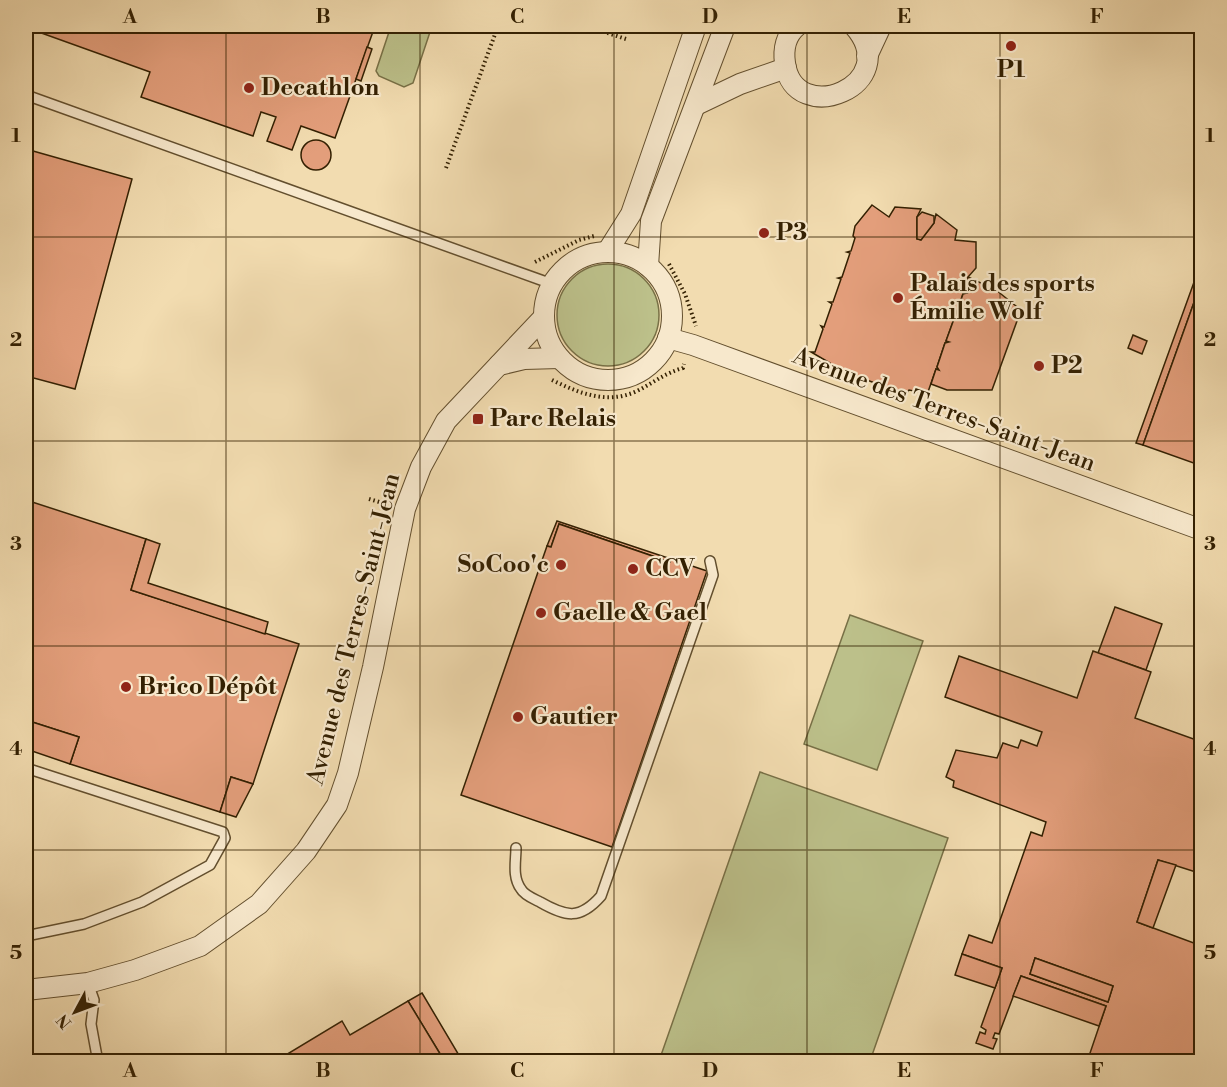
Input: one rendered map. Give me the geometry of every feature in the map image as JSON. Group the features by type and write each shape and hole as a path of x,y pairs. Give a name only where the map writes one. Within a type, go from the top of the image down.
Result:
{"street":[{"path":"696,26 631,213 603,243 566,267 552,284 545,300 543,318 548,339 559,358 580,374 610,380 629,377 646,368 659,355 668,338 672,319 670,299 661,280 651,221 725,26"},
{"path":"797,26 786,41 786,68 801,89 825,97 844,92 859,80 881,26"},
{"path":"854,26 866,44 867,56"},
{"path":"696,105 740,84 786,68"},
{"path":"603,243 628,255 657,263"},
{"name":"Avenue des Terres-Saint-Jean","path":"26,990 88,983 135,970 200,946 259,904 306,851 337,805 348,773 373,668 396,507 446,421 543,318"},
{"name":"Avenue des Terres-Saint-Jean","path":"668,338 693,345 1202,530"},
{"path":"499,365 524,359 559,358"}],"lane":[{"path":"26,95 552,284"},
{"path":"516,848 515,877 521,891 556,911 573,915 584,912 601,896 714,575 710,561"},
{"path":"26,768 223,832 225,838 210,865 142,902 103,918 26,936"},
{"path":"88,983 94,1000 91,1024 98,1062"}],"path":[{"path":"446,168 498,26"},
{"path":"586,26 626,39"},
{"path":"529,274 534,262 579,240 603,243"},
{"path":"549,378 586,394 616,397 636,391 663,374 683,368 693,345 696,324 685,294 657,263"},
{"path":"369,499 396,507"},
{"path":"385,514 396,507"}],"green space":[{"path":"391,26 432,26 413,83 404,87 379,76 376,71"},
{"path":"608,264 627,268 644,279 655,296 659,315 655,334 644,351 627,362 608,366 589,362 572,351 561,334 557,315 561,296 572,279 589,268"},
{"path":"850,615 923,641 877,770 804,744"},
{"path":"760,772 948,838 870,1061 659,1061"}],"building":[{"name":"Decathlon","path":"34,26 375,26 335,138 301,126 292,150 267,141 276,117 261,112 253,136 141,97 150,72 33,30"},
{"path":"367,47 372,49 361,81 356,79"},
{"path":"316,140 326,145 331,155 326,165 316,170 306,165 301,155 306,145"},
{"path":"26,149 132,179 75,389 26,376"},
{"name":"Palais des sports Émilie Wolf","path":"872,205 889,217 895,207 921,209 917,217 917,239 921,240 934,223 936,214 957,230 955,240 976,242 976,268 968,277 964,291 967,293 963,294 955,317 958,318 954,319 946,341 949,342 945,343 937,367 939,370 936,369 928,392 931,394 909,390 906,394 830,367 830,363 811,352 815,352 823,329 821,326 824,327 832,304 829,302 833,302 841,279 838,278 842,277 850,253 847,252 851,251 855,238 853,236 855,226"},
{"path":"922,212 934,216 934,223 921,240 917,239 917,217"},
{"path":"1202,260 1202,280 1143,445 1136,443"},
{"path":"968,277 985,285 986,282 1021,310 992,390 947,390 931,384 936,369 939,370 937,367 945,343 949,342 946,341 954,319 958,318 955,317 963,294 967,293 964,291"},
{"path":"1202,280 1202,466 1143,445"},
{"path":"1133,335 1147,341 1142,354 1128,348"},
{"path":"26,500 146,539 131,590 299,644 253,784 231,777 220,812 70,764 79,737 26,720"},
{"path":"557,521 671,559 670,562 559,524 551,547 547,546"},
{"path":"559,524 670,562 671,559 707,571 612,847 461,795 547,546 551,547"},
{"path":"146,539 160,544 148,583 268,622 265,634 131,590"},
{"path":"1115,607 1162,624 1146,670 1098,653"},
{"path":"1093,651 1151,672 1135,718 1202,742 1202,874 1158,860 1137,922 1202,946 1202,1051 1196,1049 1192,1062 1167,1062 1157,1058 1156,1062 1087,1062 1106,1006 1021,976 999,1034 995,1033 993,1038 997,1039 993,1049 976,1043 980,1032 985,1034 986,1030 981,1027 1002,968 962,954 969,935 992,943 1031,832 1042,836 1046,822 953,787 954,781 946,777 956,750 997,758 1003,743 1018,748 1021,740 1037,746 1042,732 945,697 959,656 1077,698","holes":["1035,958 1113,986 1108,1002 1030,974"]},
{"path":"26,720 79,737 70,764 26,749"},
{"path":"231,777 253,784 236,817 220,812"},
{"path":"1158,860 1176,865 1153,928 1137,922"},
{"path":"962,954 1002,968 995,988 955,975"},
{"path":"1035,958 1113,986 1108,1002 1030,974"},
{"path":"1021,976 1106,1006 1099,1026 1013,996"},
{"path":"422,993 463,1062 445,1062 408,1001"},
{"path":"408,1001 445,1062 287,1062 284,1056 342,1021 350,1035"}],"place":[{"name":"P1","path":"1011,46"},
{"name":"Decathlon","path":"249,88"},
{"name":"P3","path":"764,233"},
{"name":"Palais des sports Émilie Wolf","path":"898,298"},
{"name":"P2","path":"1039,366"},
{"name":"Parc Relais","path":"478,419"},
{"name":"SoCoo'c","path":"561,565"},
{"name":"CCV","path":"633,569"},
{"name":"Gaelle & Gael","path":"541,613"},
{"name":"Brico Dépôt","path":"126,687"},
{"name":"Gautier","path":"518,717"}]}
